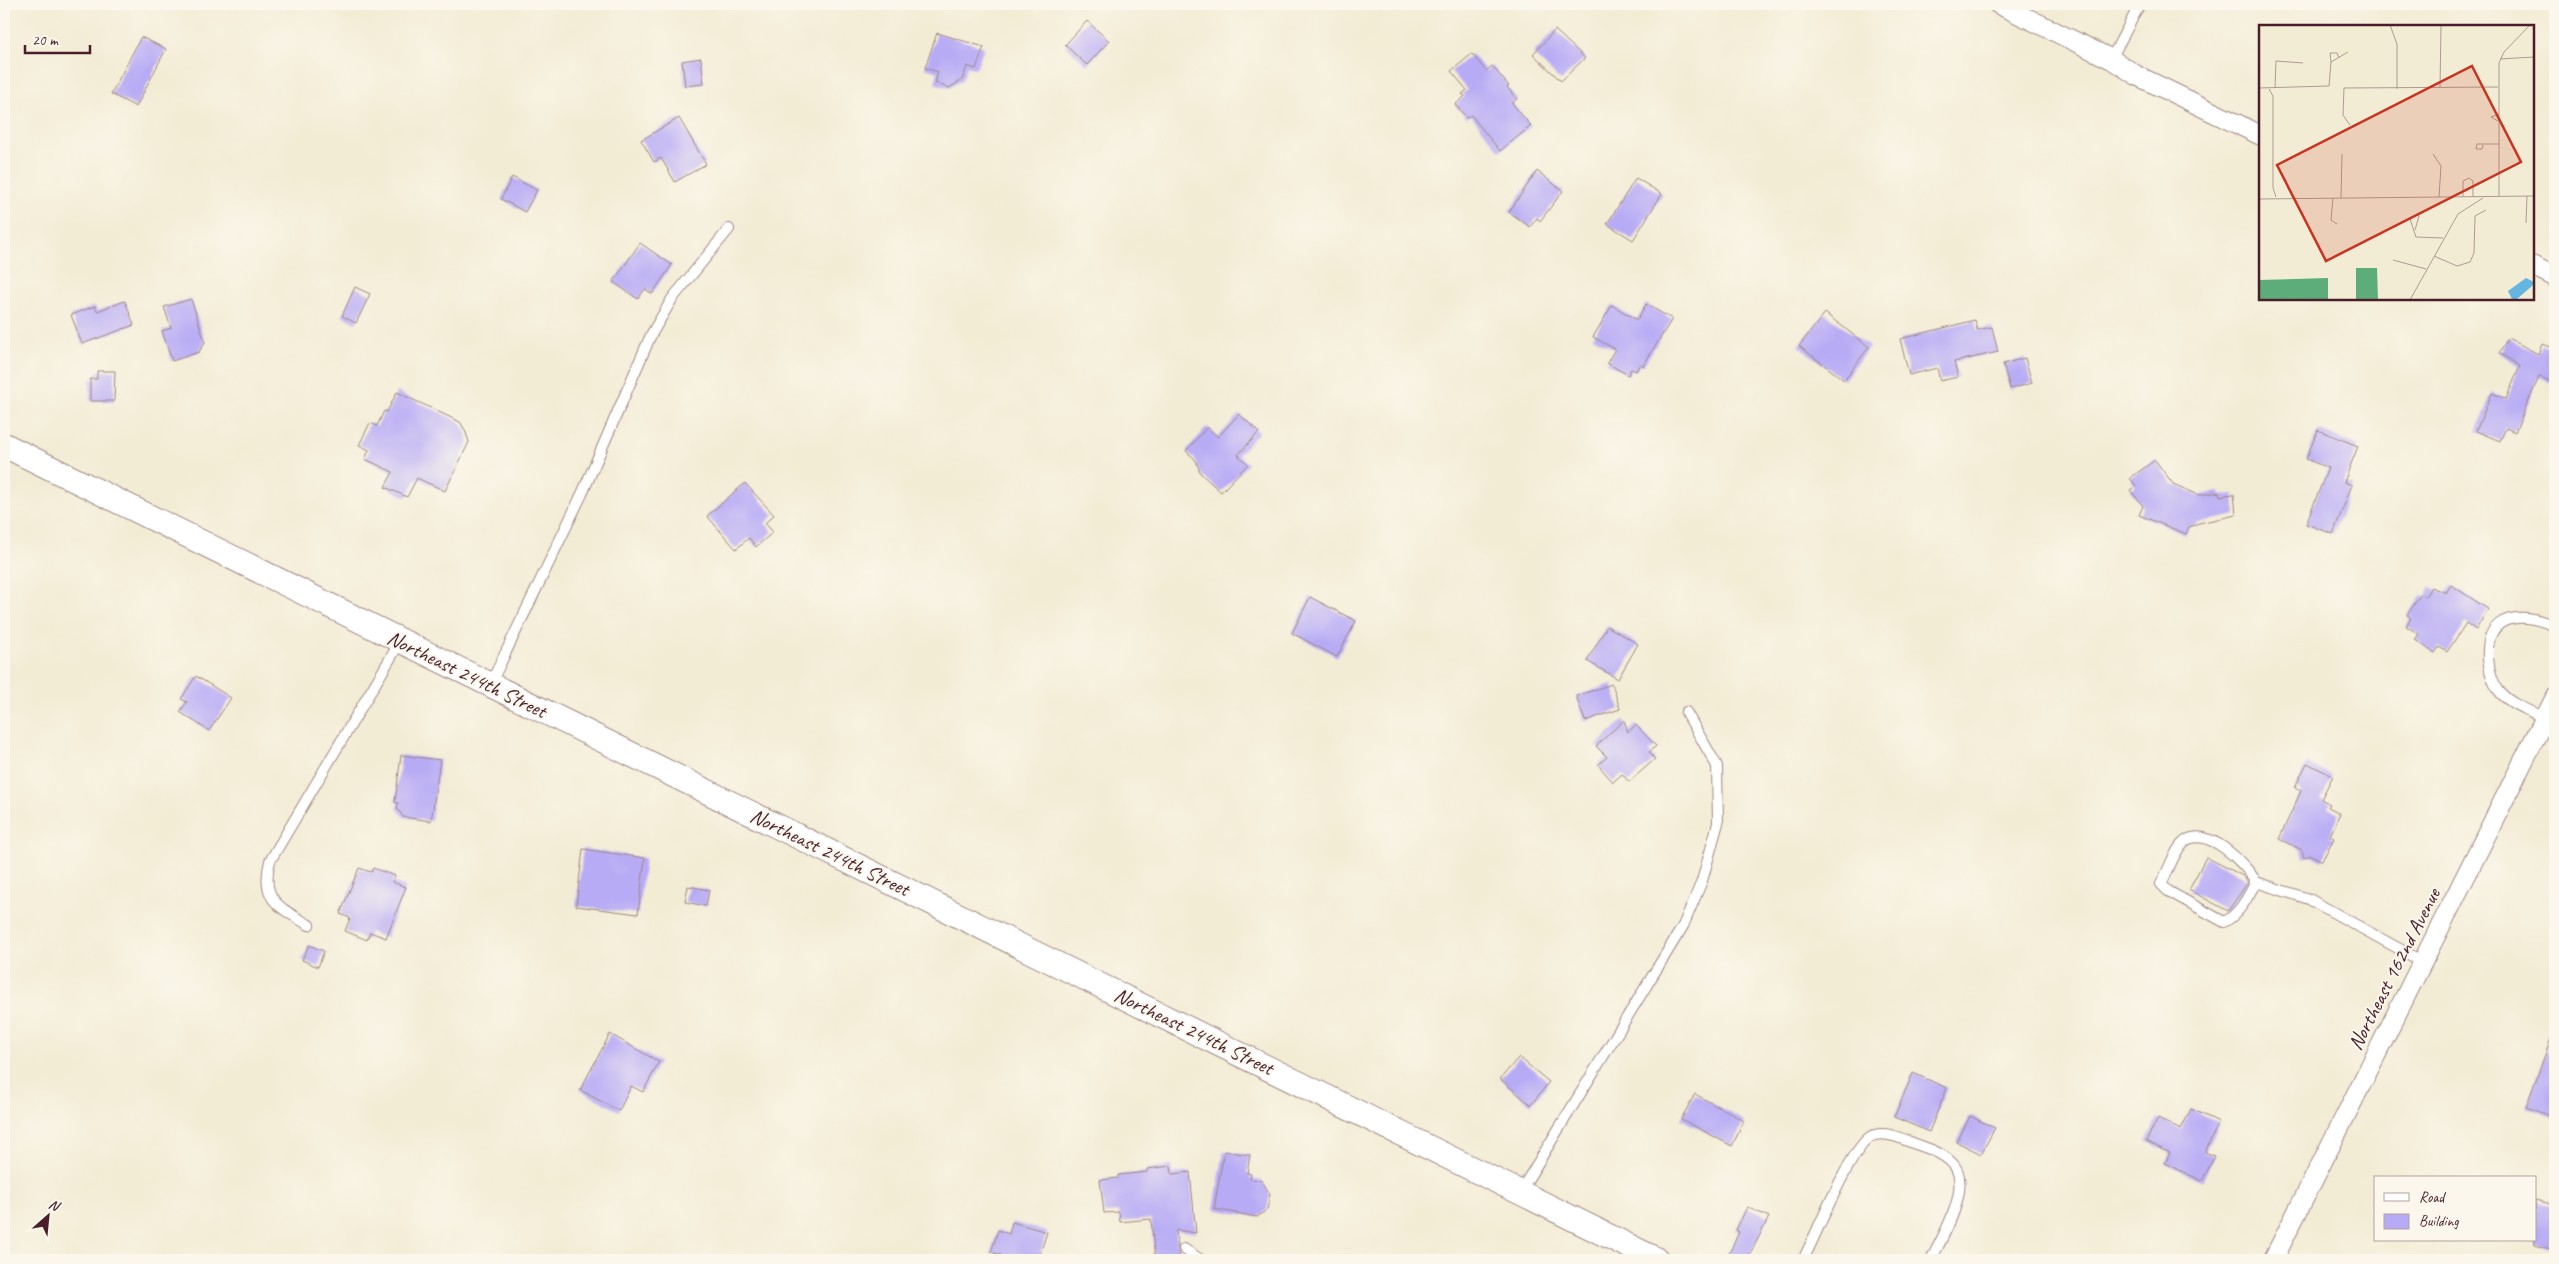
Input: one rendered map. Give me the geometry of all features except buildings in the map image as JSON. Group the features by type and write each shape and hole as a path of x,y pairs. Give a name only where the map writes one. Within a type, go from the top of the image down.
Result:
{"street":[{"path":"1998,4 2111,59 2136,75 2259,135"},
{"path":"2534,266 2555,276"},
{"name":"Northeast 244th Street","path":"4,446 1657,1260"},
{"name":"Northeast 162nd Avenue","path":"2273,1260 2555,698"}],"lane":[{"path":"2111,59 2140,4"},
{"path":"490,686 582,494 651,335 672,299 729,229"},
{"path":"2545,718 2511,701 2498,691 2489,670 2488,652 2491,633 2502,621 2518,616 2544,621 2555,626"},
{"path":"309,926 277,906 266,888 270,861 400,642"},
{"path":"1520,1192 1683,926 1702,882 1718,823 1717,766 1686,712"},
{"path":"2256,882 2240,909 2231,919 2224,922 2168,891 2162,884 2182,844 2189,839 2201,837 2224,847 2248,868 2256,882 2309,899 2423,962"},
{"path":"1803,1260 1855,1153 1871,1137 1881,1134 1895,1136 1934,1151 1952,1162 1958,1170 1960,1184 1958,1200 1931,1260"},
{"path":"1184,1249 1201,1260"}]}
